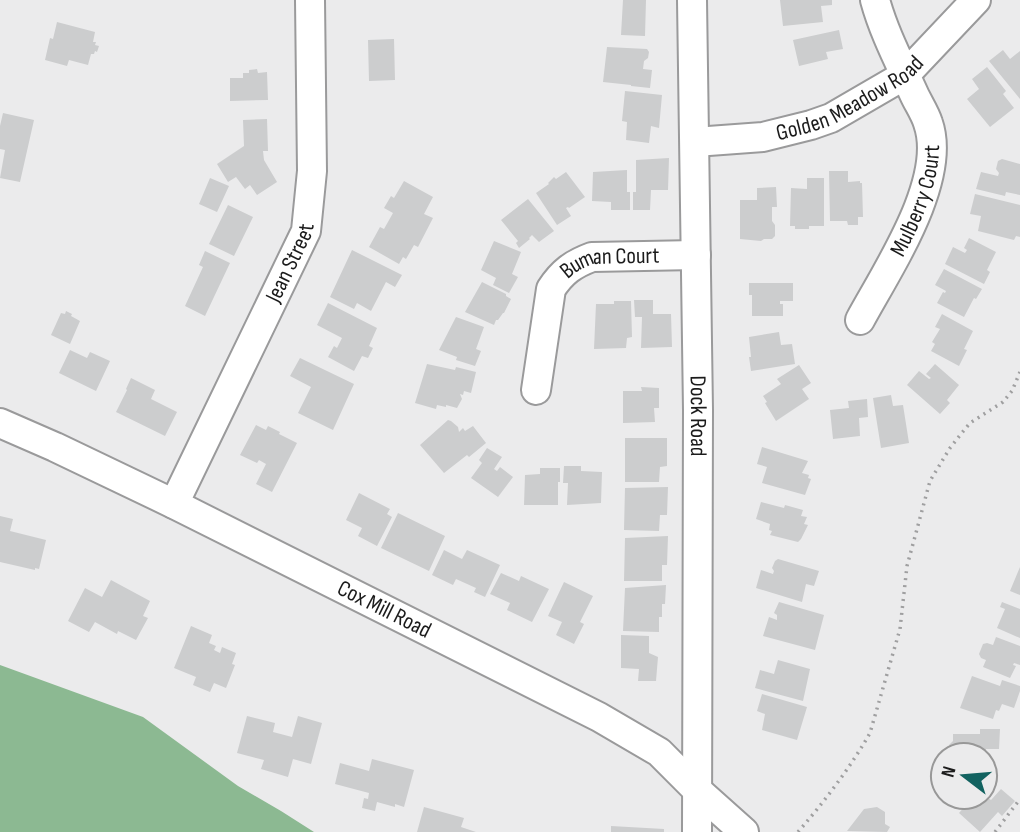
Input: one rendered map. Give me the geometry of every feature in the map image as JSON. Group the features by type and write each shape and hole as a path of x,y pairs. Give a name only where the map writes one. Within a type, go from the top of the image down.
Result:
{"street":[{"name":"Jean Street","path":"174,504 306,231 312,171 310,0"},
{"name":"Dock Road","path":"692,0 696,255 697,832"},
{"name":"Mulberry Court","path":"860,320 900,247 927,186 932,162 928,122 887,35 875,0"},
{"name":"Golden Meadow Road","path":"695,142 762,137 811,125 853,107 905,75 976,0"},
{"name":"Buman Court","path":"536,390 551,289 567,269 592,257 696,255"},
{"name":"Cox Mill Road","path":"0,423 174,504 599,717 659,752 744,832"}],"path":[{"path":"798,832 841,777 870,733 900,629 907,566 930,481 961,433 970,423 1003,402 1012,391 1020,372"},
{"path":"995,832 1020,799"}],"green space":[{"path":"0,665 143,717 238,786 314,832 0,832"}],"building":[{"path":"623,0 646,0 645,36 621,35"},
{"path":"780,0 832,0 832,5 821,6 823,22 783,26"},
{"path":"57,22 95,32 93,42 99,46 97,52 91,54 88,65 69,60 67,66 45,60"},
{"path":"839,30 843,49 826,52 828,59 799,66 793,40"},
{"path":"394,39 395,80 369,81 368,40"},
{"path":"607,47 647,49 648,58 644,61 643,69 652,70 650,88 603,82"},
{"path":"1003,50 1010,59 1020,51 1020,99 989,61"},
{"path":"987,67 1006,91 1003,94 1014,108 990,127 967,99 979,89 972,79"},
{"path":"257,69 258,73 267,72 268,100 230,101 230,78 243,78 243,73"},
{"path":"625,91 662,95 659,128 651,126 649,143 626,140 627,122 622,121"},
{"path":"3,113 34,120 20,182 0,178 5,150 0,149"},
{"path":"267,119 268,151 263,151 264,160 277,182 257,195 250,185 245,189 236,177 228,182 217,164 244,146 243,120"},
{"path":"669,158 668,190 651,190 650,210 633,210 636,160"},
{"path":"1002,159 1020,164 1020,195 1006,192 1005,196 976,189 981,172 998,176 996,169 998,161"},
{"path":"627,170 630,210 611,210 611,202 592,201 593,172"},
{"path":"829,171 848,171 848,182 862,183 863,217 858,217 858,225 848,225 847,221 830,221"},
{"path":"566,172 585,197 566,208 571,216 557,225 536,193 554,177 556,179"},
{"path":"210,178 229,186 217,212 199,204"},
{"path":"807,178 824,178 824,226 795,229 795,226 790,226 791,188 807,189"},
{"path":"404,181 433,197 424,214 433,218 418,247 414,245 406,259 403,257 399,264 369,247 380,227 384,229 393,213 384,208"},
{"path":"776,187 777,207 772,207 775,236 761,241 740,239 740,200 757,200 757,188"},
{"path":"975,194 1020,205 1020,237 1016,236 1014,240 978,231 981,216 970,214"},
{"path":"528,199 554,231 539,242 532,235 519,248 516,243 518,241 501,220"},
{"path":"228,205 253,217 234,256 209,244"},
{"path":"969,238 996,252 987,270 990,272 984,284 945,264 953,247 965,253 967,250 964,248"},
{"path":"494,241 521,252 512,274 518,277 509,293 493,285 496,278 481,270"},
{"path":"352,250 402,275 395,287 386,282 371,311 357,303 354,309 330,297"},
{"path":"205,251 230,263 205,316 185,306 203,267 199,265"},
{"path":"944,269 982,289 964,317 937,303 946,291 935,285"},
{"path":"482,282 511,299 494,325 465,312"},
{"path":"749,283 793,283 793,301 780,301 780,304 783,304 783,316 752,316"},
{"path":"634,300 653,300 653,314 671,314 672,347 641,348 642,317 635,317"},
{"path":"614,301 631,301 632,337 627,338 626,348 594,349 596,304 614,304"},
{"path":"328,303 377,328 369,346 373,348 368,358 362,356 354,371 328,357 342,338 317,325"},
{"path":"66,311 80,321 70,344 51,335 61,313 65,314"},
{"path":"942,314 973,331 959,366 931,351 935,344 932,342 940,329 935,327"},
{"path":"456,317 484,327 476,349 481,351 475,366 456,360 457,357 439,350"},
{"path":"779,332 781,345 792,344 795,364 751,371 749,337"},
{"path":"70,350 87,358 90,352 110,361 96,391 59,373"},
{"path":"300,358 354,384 333,430 298,413 311,387 290,376"},
{"path":"427,364 476,372 471,393 464,391 463,395 460,394 462,399 457,408 437,405 436,409 415,403"},
{"path":"935,364 959,385 947,400 950,403 940,414 907,385 919,371 931,378 926,374"},
{"path":"799,365 811,383 802,389 809,399 776,421 763,396 781,384 777,379"},
{"path":"131,378 155,390 151,399 177,412 165,436 116,412"},
{"path":"641,387 659,388 659,408 654,408 655,422 623,423 623,391 642,391"},
{"path":"891,395 893,406 903,405 909,443 881,448 873,398"},
{"path":"867,399 868,417 859,418 860,436 833,439 830,410 849,408 848,401"},
{"path":"448,420 458,427 459,432 463,428 465,431 473,426 486,443 444,473 420,445"},
{"path":"256,425 266,430 268,426 297,443 272,492 256,484 266,464 240,455"},
{"path":"625,438 667,438 667,466 660,467 659,482 625,482"},
{"path":"762,447 808,461 802,473 809,475 808,478 811,479 805,495 762,483 767,467 757,464"},
{"path":"487,448 502,457 494,469 497,471 500,467 513,477 498,497 471,478 482,463 479,460"},
{"path":"564,466 581,466 581,471 602,472 601,503 567,505 568,483 563,483"},
{"path":"540,468 560,468 558,505 524,505 525,475 540,474"},
{"path":"668,487 667,515 660,515 659,531 624,530 625,488"},
{"path":"359,493 390,509 387,514 392,517 377,546 358,536 362,528 346,520"},
{"path":"761,502 803,510 801,516 807,517 804,524 808,525 798,542 770,535 770,524 756,519"},
{"path":"398,513 445,536 429,571 381,548"},
{"path":"0,516 13,519 10,531 46,540 39,569 0,562"},
{"path":"668,536 667,565 662,565 662,581 624,581 625,538"},
{"path":"444,550 462,559 467,550 500,565 485,597 474,592 476,588 456,579 453,585 432,575"},
{"path":"778,559 819,571 814,586 806,584 802,602 756,588 761,570 773,574 772,568"},
{"path":"1020,567 1020,595 1010,591"},
{"path":"501,573 519,581 521,576 549,589 532,622 507,610 510,603 490,594"},
{"path":"111,580 150,601 143,616 148,618 136,640 118,631 117,634 95,622 89,632 68,621 85,588 102,597"},
{"path":"564,582 593,596 580,622 584,624 574,644 556,635 562,622 548,616"},
{"path":"666,585 665,604 662,604 662,617 659,617 659,632 623,631 625,588"},
{"path":"779,602 824,615 815,650 763,636 769,617 777,620 774,613"},
{"path":"1002,602 1020,609 1020,638 997,628 1005,609 1000,607"},
{"path":"191,626 212,635 209,643 216,646 214,650 220,653 222,647 236,653 232,664 235,665 226,688 214,683 210,692 193,685 196,677 174,668"},
{"path":"621,635 649,636 649,653 658,657 656,681 638,681 639,669 621,668"},
{"path":"996,637 1020,646 1020,665 1014,663 1016,666 1010,678 983,667 986,660 979,654 983,644 993,645"},
{"path":"778,660 810,669 803,701 755,688 760,670 774,674"},
{"path":"972,676 1000,686 1002,680 1020,686 1014,708 1002,704 993,719 960,708"},
{"path":"762,694 807,707 797,740 762,730 765,714 757,711"},
{"path":"247,716 275,723 273,732 292,737 298,716 322,723 311,764 293,759 288,777 261,769 264,760 237,753"},
{"path":"980,729 1000,729 999,749 999,741 953,741 953,734 980,734"},
{"path":"372,759 414,770 404,807 377,802 375,811 362,808 364,798 368,799 369,793 335,784 340,763 369,771"},
{"path":"1001,789 1015,801 1002,816 998,812 980,832 959,813 999,811"},
{"path":"424,807 464,818 461,827 476,832 417,832"},
{"path":"877,807 885,812 885,824 890,827 887,832 847,831 864,809"},
{"path":"611,826 664,829 664,832 611,832"}]}
